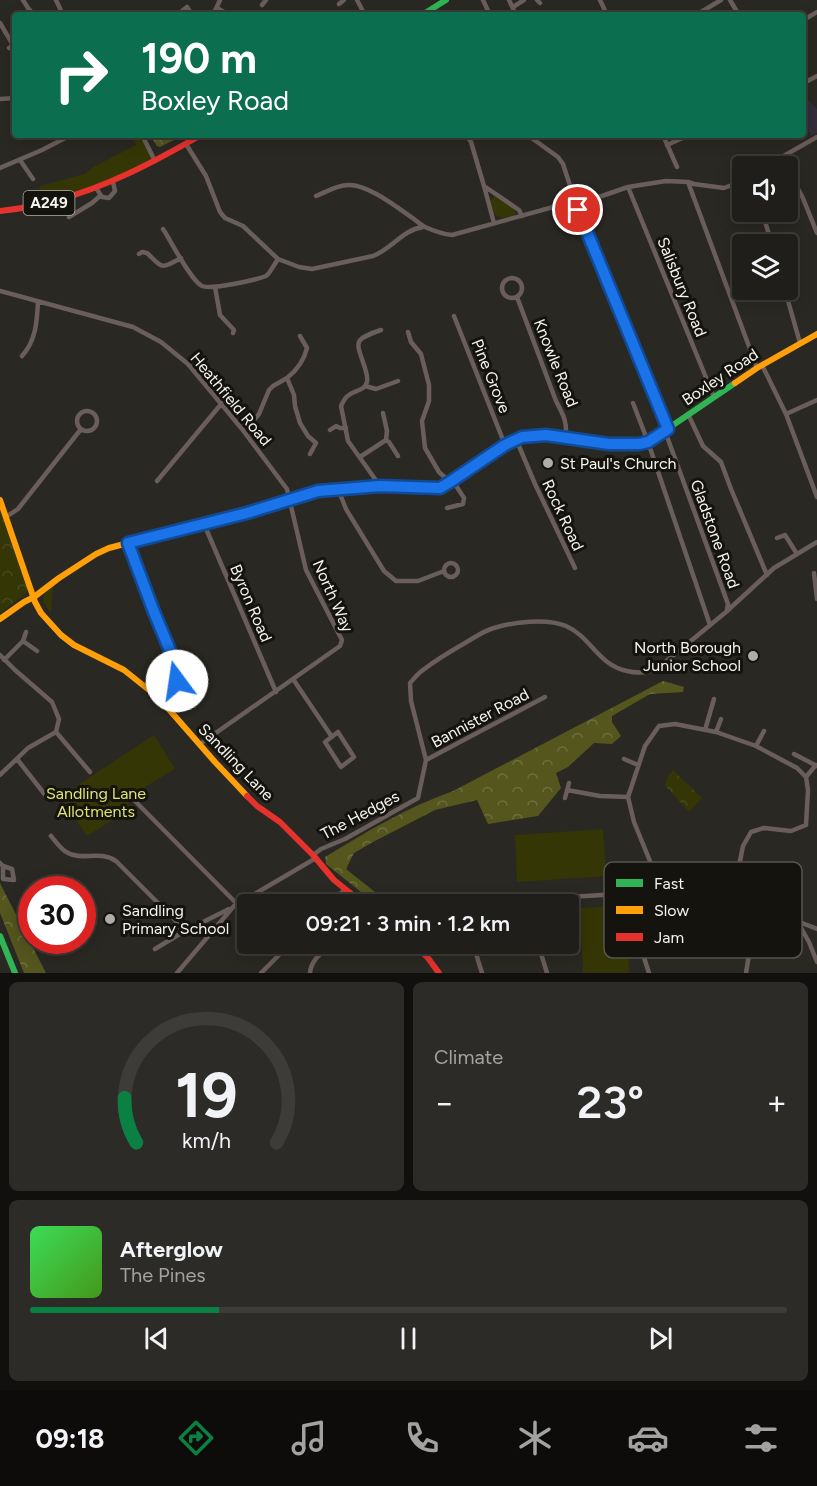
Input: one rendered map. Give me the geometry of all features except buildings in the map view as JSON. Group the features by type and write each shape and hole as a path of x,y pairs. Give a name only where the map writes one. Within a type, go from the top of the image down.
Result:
{"main road":[{"path":"430,12 446,0"},
{"name":"A249","path":"0,211 44,204 113,182 196,138"},
{"name":"Boxley Road","path":"0,619 59,578 109,548 247,513 290,498 318,491 380,486 440,488 505,445 522,437 546,435 609,444 648,442 759,367 817,334"},
{"name":"Sandling Lane","path":"0,500 35,602 41,613 61,635 74,645 124,670 159,698 257,806 280,822 350,894"},
{"path":"0,936 15,973"},
{"path":"424,954 439,973"}],"street":[{"path":"215,12 220,0"},
{"path":"262,5 266,0"},
{"path":"339,4 344,0"},
{"path":"509,0 515,12"},
{"path":"513,8 524,0"},
{"path":"701,12 721,0"},
{"path":"217,8 224,12"},
{"path":"0,23 12,43"},
{"path":"783,156 817,137"},
{"path":"0,168 65,138"},
{"path":"144,138 156,161"},
{"path":"468,138 494,223"},
{"name":"Gladstone Road","path":"532,138 558,157 563,164 578,210 666,430 728,604 726,612"},
{"path":"664,138 677,167"},
{"path":"667,145 682,138"},
{"path":"186,144 206,176 220,212 225,218 243,226 278,259 312,269 381,253 402,235 415,228 429,228 439,233 452,235 575,201 596,198 628,187 666,181 724,188 732,185"},
{"path":"20,160 33,179"},
{"path":"96,188 100,196 106,198 115,191 113,182"},
{"path":"688,182 759,367 786,414 816,493"},
{"path":"316,196 348,185 361,187 401,210 423,227"},
{"path":"484,186 519,210 522,216"},
{"name":"Salisbury Road","path":"628,187 714,397"},
{"path":"798,189 817,233"},
{"path":"69,217 100,196"},
{"path":"578,210 596,198"},
{"path":"163,229 197,283 206,287 266,276 278,259"},
{"path":"139,254 147,253 162,266 167,266 181,258"},
{"name":"Knowle Road","path":"514,278 520,281 522,293 517,297 510,298 504,294 502,288 504,281 514,278"},
{"path":"215,287 220,315 234,330 233,333"},
{"name":"Heathfield Road","path":"0,291 133,327 169,348 188,364 222,404 282,482 290,498"},
{"name":"Knowle Road","path":"517,297 556,401 565,417 566,439"},
{"path":"788,300 800,343"},
{"path":"22,356 27,351 36,330 38,302"},
{"name":"Pine Grove","path":"454,316 505,445"},
{"path":"380,486 348,441 341,406 347,396 365,386 368,378 358,346 359,340 363,336 381,330"},
{"path":"408,332 411,342 421,354 428,374 429,401 422,421 425,448 439,472 452,482 464,498 463,504 447,508"},
{"path":"242,429 259,414 269,390 297,371 307,348 300,336"},
{"path":"287,378 294,395 300,423 308,436 316,443 310,454"},
{"path":"365,386 376,389 398,381"},
{"path":"786,414 817,400"},
{"path":"633,403 710,625"},
{"path":"157,481 222,404"},
{"path":"88,410 94,413 97,420 94,428 86,431 81,429 77,421 80,413 88,410"},
{"path":"383,413 387,430 386,440"},
{"path":"688,414 703,446 721,462 766,575"},
{"path":"330,430 336,426 346,428"},
{"path":"6,517 18,509 81,429"},
{"name":"Rock Road","path":"516,439 575,568"},
{"path":"360,457 386,440"},
{"path":"386,440 398,456"},
{"path":"338,489 346,509 384,572 396,581 418,581 444,571"},
{"name":"North Way","path":"290,498 306,570 342,640 340,646 293,680"},
{"name":"Byron Road","path":"204,524 276,692"},
{"path":"777,538 785,535 797,554"},
{"path":"426,760 411,701 410,683 422,670 484,632 494,628 535,621 558,623 574,630 606,662 613,666 621,670 649,672 658,668 726,612 776,566 817,542"},
{"path":"128,543 179,672 177,681 159,698"},
{"path":"814,573 817,599"},
{"path":"0,775 28,748 56,732 59,719 52,702 2,658 23,641 26,632"},
{"path":"23,641 37,651"},
{"path":"200,744 293,680 332,737"},
{"name":"Bannister Road","path":"426,760 545,697"},
{"path":"705,730 714,699"},
{"path":"716,732 721,719"},
{"path":"650,862 634,822 627,797 645,746 659,726 675,724 716,732 756,746 797,768 806,777 808,790 806,825 791,831 764,828 751,832 743,846 740,862"},
{"path":"756,746 764,731"},
{"path":"56,732 90,772"},
{"path":"338,732 354,757 341,767 325,742 332,737 338,732"},
{"path":"794,754 817,766 806,777"},
{"path":"17,759 46,796"},
{"path":"624,759 638,765"},
{"name":"The Hedges","path":"252,894 315,856 321,849 345,839 418,798 426,760"},
{"path":"565,798 569,783"},
{"path":"567,790 600,796 627,797"},
{"path":"136,793 134,801 237,903"},
{"path":"51,836 69,854 104,856 116,861 175,920 183,932"},
{"path":"340,894 344,890"},
{"path":"579,897 604,895"},
{"name":"The Hedges","path":"177,973 237,903"},
{"path":"155,949 183,932 231,909"},
{"path":"802,923 817,929"},
{"path":"802,930 817,962"},
{"path":"809,942 817,938"},
{"path":"261,973 280,954"},
{"path":"310,973 313,961 321,954"},
{"path":"476,954 482,973"},
{"path":"541,954 547,973"},
{"path":"644,958 649,973"},
{"path":"746,973 748,958"}],"shaded area":[{"path":"809,101 817,109 817,133 811,136 806,126 806,103"}],"green space":[{"path":"132,138 144,138 155,161 44,204 39,187 85,174 93,167 136,145"},
{"path":"152,138 178,138 160,147"},
{"path":"494,196 516,210 514,216 504,218 495,214 490,201"},
{"path":"0,507 28,592 0,613"},
{"path":"53,585 51,613 43,599"},
{"path":"663,681 684,687 683,692 650,694 612,716 612,722 621,736 612,744 594,743 568,767 556,773 561,788 538,816 488,824 477,800 435,810 354,853 346,869 377,894 364,894 326,864 325,857 356,838 453,791"},
{"name":"Sandling Lane Allotments","path":"154,735 175,769 127,798 130,809 87,836 63,801 78,785"},
{"path":"673,770 702,798 689,812 665,785"},
{"path":"603,829 604,876 517,882 515,835"},
{"path":"0,883 18,918 18,954 36,954 46,973 24,973 0,913"},
{"path":"604,907 604,958 628,958 629,973 583,973 580,908"}],"traffic: fast":[{"path":"427,12 446,0"},
{"path":"259,509 318,491 380,486 440,488 505,445 522,437 546,435 609,444 648,442 735,383"},
{"path":"0,936 15,973"}],"traffic: slow":[{"path":"735,383 817,334"},
{"path":"0,500 35,602 41,613 61,635 74,645 124,670 159,698 247,796"},
{"path":"0,619 59,578 109,548 259,509"}],"traffic: jam":[{"path":"0,211 41,204 93,189 148,164 196,138"},
{"path":"247,796 280,822 334,880 352,894"},
{"path":"424,954 439,973"}],"place":[{"name":"St Paul's Church","path":"548,463"},
{"name":"North Borough Junior School","path":"753,656"},
{"name":"Sandling Primary School","path":"110,919"}],"route":[{"path":"177,681 179,672 128,543 247,513 318,491 380,486 440,488 505,445 522,437 546,435 587,442 639,444 648,442 668,429 578,210"}]}
